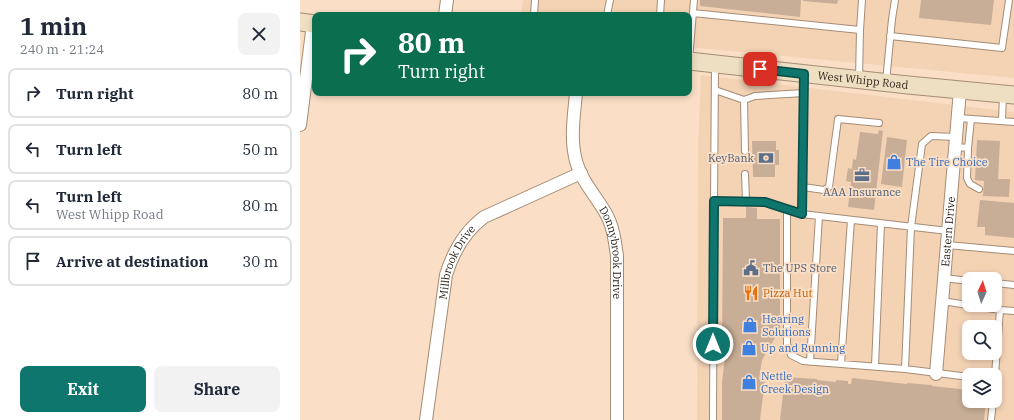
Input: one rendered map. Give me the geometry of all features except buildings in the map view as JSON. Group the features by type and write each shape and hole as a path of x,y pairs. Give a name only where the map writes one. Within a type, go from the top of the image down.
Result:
{"street":[{"path":"445,12 447,0"},
{"path":"300,125 310,23"},
{"name":"West Whipp Road","path":"692,61 886,83 1008,94"},
{"name":"Eastern Drive","path":"936,374 960,90"},
{"name":"Donnybrook Drive","path":"576,96 573,147 576,161 590,190 605,212 611,226 617,256 617,420"},
{"name":"Millbrook Drive","path":"426,420 446,276 450,261 456,248 467,232 484,217 581,173"}],"lane":[{"path":"534,12 535,0"},
{"path":"608,12 610,0"},
{"path":"660,12 661,0"},
{"path":"692,25 694,0"},
{"path":"859,80 862,0"},
{"path":"886,83 895,0"},
{"path":"890,36 1002,48 1009,0"},
{"path":"693,13 860,30"},
{"path":"713,420 715,64"},
{"path":"802,214 804,74"},
{"path":"715,90 744,100 755,96 804,93"},
{"path":"1002,121 1008,94"},
{"path":"744,100 745,151"},
{"path":"958,118 1014,122"},
{"path":"802,187 824,190 829,187 838,119 879,123"},
{"path":"971,119 967,178 970,184 979,189"},
{"path":"904,369 911,227 922,144 931,136 956,142 968,148"},
{"path":"745,174 746,202"},
{"path":"714,201 765,202 802,214 948,231"},
{"path":"787,209 787,344 791,355 803,361 810,362 875,366 962,376"},
{"path":"810,362 819,216"},
{"path":"841,364 851,220"},
{"path":"875,366 881,224"},
{"path":"947,244 1014,251"},
{"path":"944,278 962,279"},
{"path":"1002,284 1014,285"},
{"path":"942,301 962,304"},
{"path":"1002,310 1014,311"},
{"path":"996,368 1000,312"},
{"path":"991,420 992,408"}],"shaded area":[{"path":"523,0 1014,0 1014,78 692,47 692,12 521,12"},
{"path":"701,75 1014,112 1014,420 697,420 698,146"}],"place":[{"name":"KeyBank","path":"766,158"},
{"name":"The Tire Choice","path":"894,162"},
{"name":"AAA Insurance","path":"862,175"},
{"name":"The UPS Store","path":"751,268"},
{"name":"Pizza Hut","path":"751,293"},
{"name":"Hearing Solutions","path":"750,325"},
{"name":"Up and Running","path":"749,348"},
{"name":"Nettle Creek Design","path":"749,382"}],"route":[{"path":"713,344 714,201 765,202 802,214 804,74 760,69"}]}
